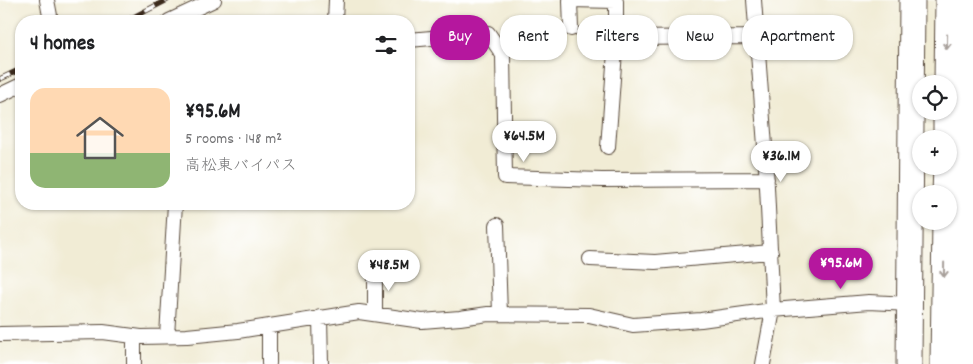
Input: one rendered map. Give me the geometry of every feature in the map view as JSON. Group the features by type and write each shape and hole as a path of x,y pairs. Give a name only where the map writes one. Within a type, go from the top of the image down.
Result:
{"highway":[{"path":"909,364 912,0"},
{"path":"928,75 929,0"},
{"path":"949,75 964,5"},
{"path":"964,5 969,294 964,364"},
{"path":"925,364 926,230"},
{"path":"943,364 945,230"}],"street":[{"path":"47,0 50,15"},
{"path":"182,15 214,0"},
{"path":"335,15 336,0"},
{"path":"571,29 570,0 616,1 616,15"},
{"path":"754,0 755,15"},
{"path":"415,39 488,33 503,55 505,177 602,180 766,179"},
{"path":"658,38 742,37"},
{"path":"608,147 614,60"},
{"path":"758,60 773,310 763,364"},
{"path":"0,95 15,88"},
{"path":"167,336 175,210"},
{"path":"497,225 500,314"},
{"path":"590,259 655,262 771,252"},
{"path":"375,270 376,314"},
{"path":"0,334 103,332 134,336 187,336 238,332 359,312 422,320 500,314 590,315 633,325 702,320 773,310 869,302 910,304"},
{"path":"320,317 321,364"},
{"path":"269,326 269,364"},
{"path":"134,336 134,364"}],"railway":[{"path":"138,15 167,0"},
{"path":"0,79 15,72"}]}
